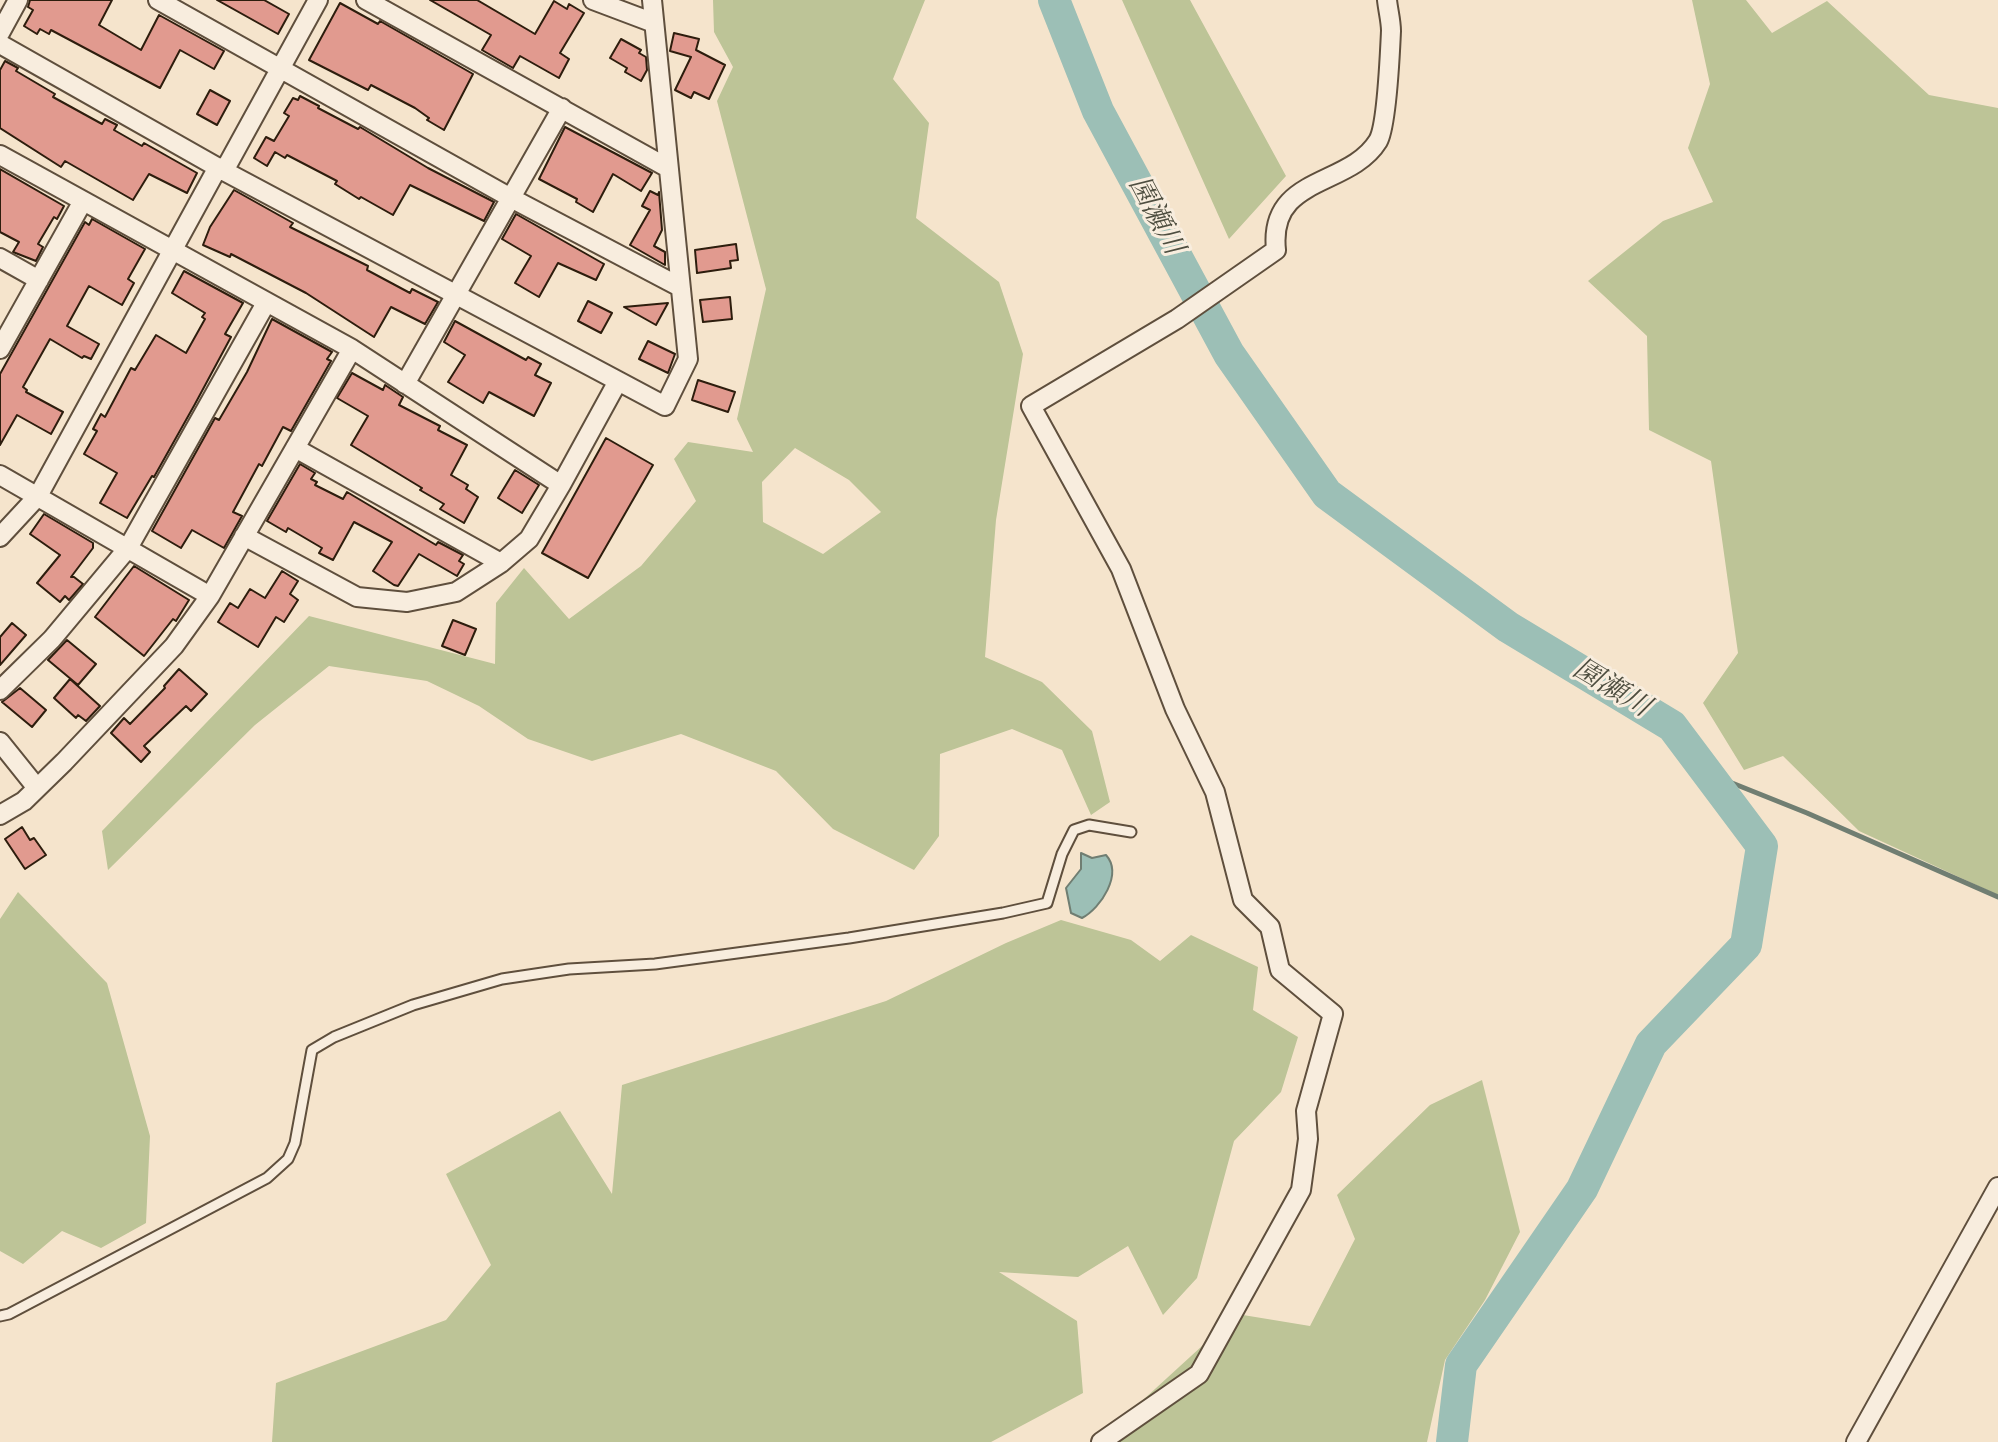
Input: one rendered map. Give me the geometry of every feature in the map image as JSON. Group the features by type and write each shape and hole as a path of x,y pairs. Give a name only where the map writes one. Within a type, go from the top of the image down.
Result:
{"street":[{"path":"0,33 18,0"},
{"path":"158,0 511,198 680,287"},
{"path":"0,537 38,496 172,251 318,0"},
{"path":"366,0 668,168"},
{"path":"593,0 654,23"},
{"path":"0,44 221,169 665,406 688,359 652,0"},
{"path":"1101,1442 1199,1374 1301,1190 1308,1139 1306,1111 1333,1014 1280,970 1270,927 1243,900 1215,792 1175,709 1121,569 1031,406 1177,319 1276,250 1278,220 1284,206 1305,188 1352,164 1368,152 1380,137 1391,28 1387,0"},
{"path":"405,384 562,108"},
{"path":"0,155 352,349 561,485"},
{"path":"0,349 83,201"},
{"path":"0,258 39,280"},
{"path":"0,690 52,639 128,548 266,303"},
{"path":"0,815 24,801 174,646 210,596 352,349"},
{"path":"244,536 357,597 407,602 456,592 501,563 529,539 618,381"},
{"path":"295,448 501,563"},
{"path":"0,475 210,596"},
{"path":"0,742 37,788"},
{"path":"1856,1442 1998,1187"}],"lane":[{"path":"0,1316 267,1178 288,1159 295,1143 312,1050 334,1037 413,1005 502,979 569,969 655,964 849,938 978,918 1047,903 1062,854 1074,830 1089,825 1131,832"}],"green space":[{"path":"713,0 925,0 893,79 929,123 916,218 999,282 1023,354 996,520 985,657 1042,682 1092,731 1110,802 1091,815 1062,750 1012,729 940,754 939,836 914,870 833,829 776,771 681,734 592,761 528,739 479,706 427,681 329,666 255,725 108,870 102,831 309,616 495,664 496,603 524,568 569,619 641,566 696,501 674,459 688,442 753,452 737,419 766,289 717,101 733,67 714,32","holes":["795,448 849,480 881,512 823,554 763,522 762,482"]},
{"path":"1122,0 1190,0 1286,176 1229,239"},
{"path":"1692,0 1746,0 1772,33 1827,1 1929,95 1998,108 1998,895 1859,831 1783,756 1744,770 1703,703 1738,653 1711,461 1649,430 1647,336 1588,281 1663,221 1713,202 1688,148 1710,84"},
{"path":"18,892 107,983 150,1136 146,1223 101,1248 62,1231 23,1264 0,1251 0,919"},
{"path":"1061,920 1131,940 1160,961 1191,935 1258,967 1253,1010 1298,1037 1281,1092 1234,1141 1197,1278 1163,1315 1128,1246 1078,1277 999,1272 1077,1321 1083,1393 991,1442 272,1442 276,1383 446,1320 491,1265 446,1174 560,1111 612,1194 622,1085 886,1001"},
{"path":"1482,1080 1520,1232 1485,1300 1445,1360 1427,1442 1097,1442 1237,1314 1310,1326 1355,1239 1337,1195 1430,1105"}],"water":[{"path":"1081,853 1092,858 1106,855 1112,871 1108,890 1096,907 1082,918 1071,913 1066,888 1081,869"}],"building":[{"path":"30,0 112,0 99,25 141,50 159,15 224,51 214,69 180,50 160,88 51,30 49,34 40,29 37,34 24,26 33,10 28,7"},
{"path":"217,0 264,0 289,14 278,34"},
{"path":"430,0 477,0 535,34 554,1 567,9 569,4 584,13 560,53 569,59 559,78 520,56 513,68 482,50 491,35"},
{"path":"340,3 378,24 380,21 473,74 444,130 415,108 371,85 368,90 309,60"},
{"path":"674,33 699,39 696,50 725,65 709,99 694,92 691,98 675,90 691,57 670,51"},
{"path":"621,39 641,50 639,53 646,57 647,70 641,81 610,58"},
{"path":"5,61 55,94 53,97 102,124 105,119 117,125 114,130 197,173 187,193 149,174 133,200 65,161 61,167 0,128 0,70"},
{"path":"210,90 230,101 217,125 197,114"},
{"path":"300,96 494,202 484,221 410,185 393,215 361,197 359,199 335,184 337,181 287,155 285,158 275,152 267,166 254,158 266,137 274,141 289,116 284,113 293,98 298,100"},
{"path":"565,127 652,173 641,191 613,174 593,212 576,202 577,199 539,179"},
{"path":"0,169 64,206 38,244 43,247 36,261 13,252 19,242 0,232"},
{"path":"234,190 293,223 290,227 368,266 367,270 410,293 412,289 438,302 425,324 391,307 374,337 306,293 231,254 230,257 203,245 210,227"},
{"path":"650,191 658,195 659,192 662,230 654,246 665,252 665,265 630,245 650,210 642,206"},
{"path":"516,214 604,264 596,280 558,263 539,297 515,283 531,256 502,239"},
{"path":"92,219 145,249 128,279 134,283 122,305 89,286 67,326 99,344 91,359 82,358 50,339 23,387 26,392 63,412 51,434 17,415 0,445 0,374 85,222 89,225"},
{"path":"736,244 738,260 730,261 731,268 697,273 695,250"},
{"path":"184,271 243,303 225,334 231,337 195,404 127,518 100,503 117,473 84,454 97,431 93,429 101,414 105,417 131,368 135,370 156,335 186,353 205,319 202,317 205,313 172,293"},
{"path":"730,297 732,319 703,322 700,300"},
{"path":"588,301 612,313 601,333 578,321"},
{"path":"668,303 656,325 624,307"},
{"path":"272,319 332,352 327,359 331,361 291,431 283,427 262,466 259,464 233,512 242,516 224,548 192,530 181,548 152,531 215,418 219,420 247,372"},
{"path":"455,321 526,360 528,357 541,364 535,375 551,383 534,416 489,392 483,403 448,382 465,355 444,342"},
{"path":"648,341 675,354 668,373 639,359"},
{"path":"352,373 383,390 385,385 403,397 399,405 440,426 438,430 467,445 451,475 468,485 466,489 478,497 464,523 440,509 444,504 420,490 422,488 351,445 368,416 337,398"},
{"path":"698,380 735,392 728,412 692,400"},
{"path":"606,438 653,465 588,578 542,553"},
{"path":"300,464 315,473 311,479 317,482 315,485 343,499 347,492 436,545 438,542 463,555 459,561 464,564 457,576 419,554 398,586 394,585 373,571 392,542 354,522 333,560 319,553 322,548 288,528 286,532 267,521"},
{"path":"515,470 539,485 522,513 498,498"},
{"path":"44,514 93,543 93,548 71,577 83,584 69,600 65,596 60,602 37,583 60,555 30,534"},
{"path":"134,566 189,600 176,621 173,619 144,656 95,617"},
{"path":"282,571 298,581 290,594 298,600 284,622 276,617 258,647 218,622 230,603 238,608 250,589 265,598"},
{"path":"453,620 476,629 465,655 442,646"},
{"path":"12,623 26,635 0,665 0,637"},
{"path":"67,640 96,664 78,685 48,660"},
{"path":"179,669 207,694 191,711 186,706 144,746 150,752 141,762 111,733 124,718 130,724"},
{"path":"70,679 100,706 86,721 78,715 76,718 54,698"},
{"path":"20,688 46,710 32,727 2,702"},
{"path":"22,827 46,855 25,869 5,839"}],"waterway":[{"name":"園瀬川","path":"1054,0 1098,111 1229,354 1327,494 1508,627 1672,726 1762,846 1746,945 1651,1044 1582,1189 1461,1365 1452,1442"},
{"path":"1707,773 1807,813 1998,897"}]}
